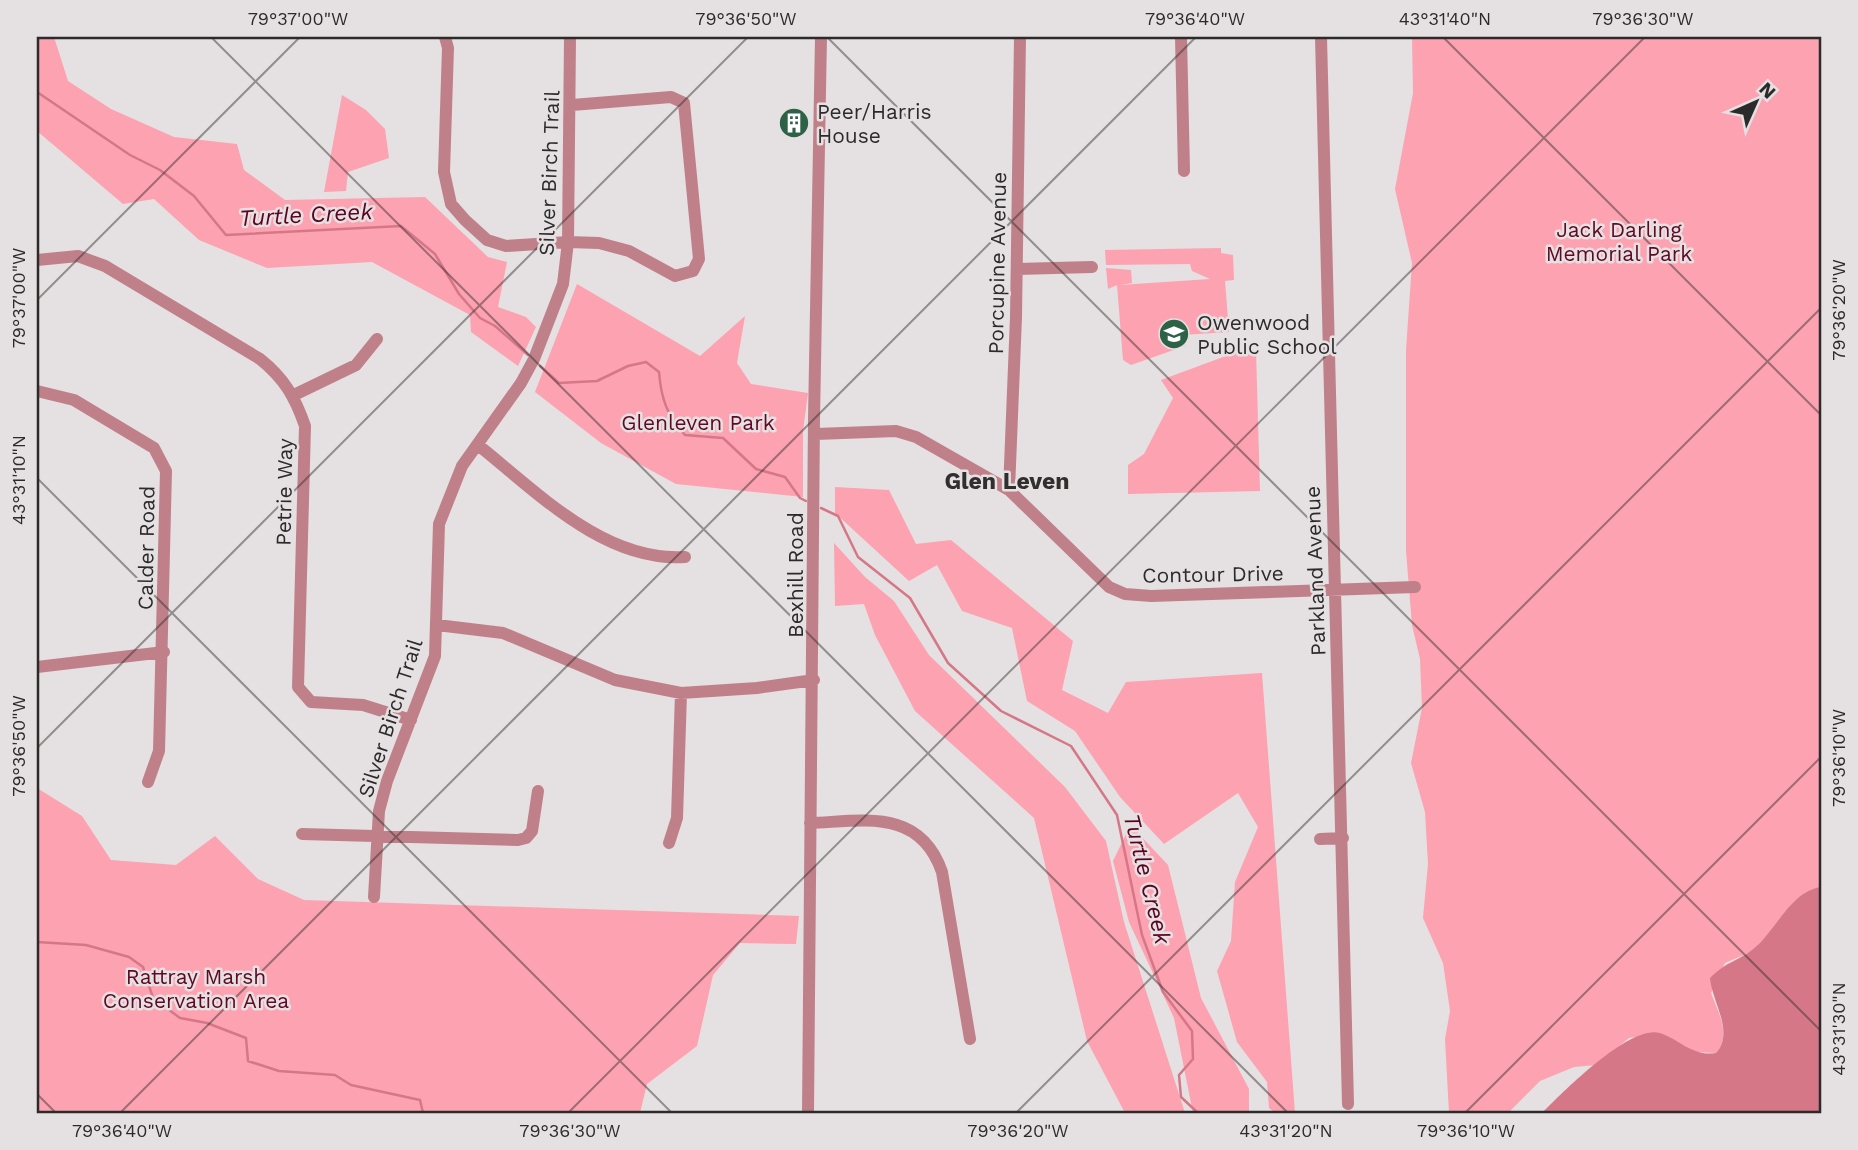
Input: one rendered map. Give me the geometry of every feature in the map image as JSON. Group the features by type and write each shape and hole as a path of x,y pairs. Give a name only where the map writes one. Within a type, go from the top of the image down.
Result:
{"street":[{"path":"445,37 448,48 444,172 451,204 486,240 506,246 599,243 629,251 675,276 693,271 699,259 684,103 671,97 572,105"},
{"name":"Silver Birch Trail","path":"374,897 378,834 387,781 435,656 437,532 462,466 521,383 541,345 563,284 568,242 572,105 570,37"},
{"name":"Bexhill Road","path":"808,1113 821,37"},
{"name":"Porcupine Avenue","path":"1009,490 1017,269 1020,37"},
{"path":"1181,37 1184,171"},
{"name":"Parkland Avenue","path":"1321,37 1348,1104"},
{"name":"Petrie Way","path":"37,260 78,256 105,266 260,359 278,373 294,395 305,426 298,687 311,702 363,705 411,720"},
{"path":"1017,269 1092,267"},
{"path":"294,395 356,365 377,339"},
{"name":"Calder Road","path":"37,391 74,400 153,448 161,458 167,480 164,652 159,751 148,782"},
{"name":"Contour Drive","path":"816,435 906,433 1009,490 1109,587 1125,593 1151,596 1335,592 1415,587"},
{"path":"478,445 587,529 631,550 661,558 685,557"},
{"path":"437,625 503,633 615,680 681,693 730,691 814,680"},
{"path":"37,667 164,652"},
{"path":"669,843 677,818 681,693"},
{"path":"302,834 526,838 532,831 538,791"},
{"path":"810,823 893,823 910,828 936,853 942,872 970,1039"},
{"path":"1320,839 1343,838"}],"green space":[{"path":"37,37 54,37 68,81 111,109 174,137 237,144 244,170 285,200 425,197 488,257 507,262 498,307 526,317 536,327 518,366 471,332 470,315 372,262 267,268 199,240 154,199 123,204 37,131"},
{"name":"Jack Darling Memorial Park","path":"1412,37 1821,37 1821,887 1810,890 1791,905 1760,944 1725,963 1711,993 1723,1031 1721,1046 1716,1053 1696,1052 1670,1038 1650,1035 1629,1038 1596,1065 1574,1067 1540,1081 1508,1113 1449,1113 1445,1039 1450,1011 1443,963 1423,918 1428,864 1425,812 1411,763 1422,708 1420,659 1412,625 1406,551 1406,350 1412,263 1395,189 1413,93"},
{"path":"342,95 366,110 385,129 389,158 348,172 346,191 324,192"},
{"path":"1221,248 1221,253 1233,255 1234,280 1225,281 1229,332 1182,335 1185,346 1131,365 1123,360 1117,285 1108,289 1106,268 1131,270 1132,283 1120,285 1210,279 1192,271 1190,264 1106,265 1105,250"},
{"name":"Glenleven Park","path":"577,284 700,356 745,316 737,363 751,384 808,393 803,431 803,497 676,484 601,443 535,392"},
{"path":"1242,350 1256,350 1260,491 1128,494 1128,465 1144,454 1173,398 1161,380"},
{"path":"835,487 889,490 916,544 951,540 1073,641 1062,690 1108,713 1126,682 1262,673 1295,1113 1275,1113 1269,1108 1267,1082 1237,1042 1217,971 1231,941 1235,882 1258,827 1238,793 1164,844 1120,797 1075,731 1027,701 1012,628 962,611 937,565 909,581 835,513"},
{"path":"834,543 865,577 894,601 929,655 1065,787 1106,841 1124,922 1185,1113 1125,1113 1087,1041 1034,818 915,711 875,635 864,604 835,606"},
{"name":"Rattray Marsh Conservation Area","path":"37,788 82,816 111,860 176,865 215,836 258,879 304,900 799,916 796,944 740,943 713,975 697,1046 647,1084 640,1113 37,1113"},
{"path":"1127,832 1137,832 1168,865 1201,998 1249,1089 1249,1113 1193,1113 1174,1018 1129,922 1113,861"}],"shaded area":[{"path":"1821,887 1821,1113 1542,1113 1565,1090 1615,1049 1647,1033 1660,1033 1701,1053 1716,1053 1721,1045 1723,1026 1710,978 1760,943 1800,896"}],"waterway":[{"name":"Turtle Creek","path":"37,92 130,155 160,170 194,196 226,235 401,226 435,254 459,294 480,318 495,326 528,355"},
{"name":"Turtle Creek","path":"540,366 559,383 597,381 628,366 646,362 659,372 666,406 685,435 723,438 756,469 785,477 800,498 806,501"},
{"name":"Turtle Creek","path":"821,508 838,516 858,557 910,598 948,663 1001,711 1071,746 1117,815 1142,935 1163,992 1192,1031 1193,1059 1179,1075 1181,1097 1198,1113"},
{"path":"37,942 86,945 129,957 143,967 153,998 180,1018 207,1023 246,1038 248,1061 279,1071 335,1075 351,1085 420,1100 423,1113"}],"place":[{"name":"Peer/Harris House","path":"794,123"},
{"name":"Owenwood Public School","path":"1174,334"}],"district":[{"name":"Glen Leven","path":"1007,481"}]}
